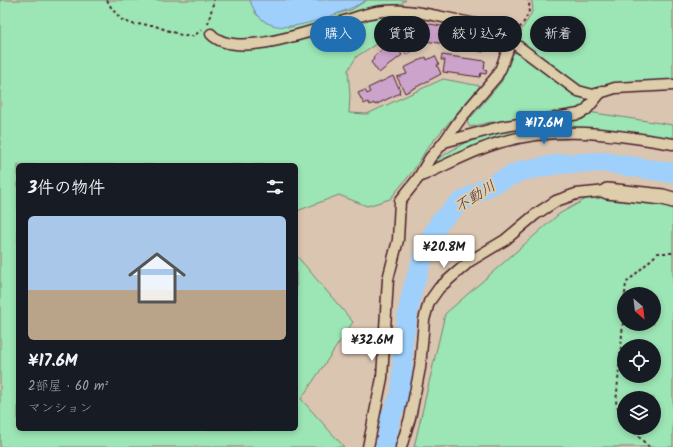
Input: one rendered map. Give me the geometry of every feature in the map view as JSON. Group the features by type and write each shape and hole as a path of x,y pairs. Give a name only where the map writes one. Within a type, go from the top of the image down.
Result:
{"street":[{"path":"211,34 216,39 231,44 255,43 291,38 371,13 395,10 438,17"},
{"path":"522,49 578,91 593,95 615,88 673,85"},
{"path":"368,447 382,378 388,279 398,240 400,201 420,177 430,158 444,142 461,118 496,77 502,68 507,52"},
{"path":"444,142 500,127 579,114 586,110 602,91"},
{"path":"420,177 497,143 541,134 580,131 616,134 673,144"},
{"path":"401,447 410,418 420,368 424,320 429,302 439,288 470,261 505,240 536,214 556,201 576,194 607,191 663,197 673,200"}],"path":[{"path":"107,0 112,9 122,20 132,24 152,24 184,36 193,36 207,28 214,0"},
{"path":"522,24 529,13 530,7 528,0"},
{"path":"626,287 626,283 658,253 673,253"},
{"path":"617,391 622,331"},
{"path":"617,392 617,406"},
{"path":"637,435 649,447"}],"green space":[{"path":"0,0 250,0 256,14 267,23 290,27 310,21 310,26 290,31 298,40 310,36 310,52 363,52 357,56 348,70 350,95 349,113 367,114 443,79 480,86 428,147 413,171 390,199 367,206 339,195 298,211 298,163 16,163 16,431 298,431 298,257 353,322 301,399 344,447 0,447"},
{"path":"367,0 406,0 400,4 365,9 348,16 329,16 351,10"},
{"path":"531,0 673,0 673,81 586,91 532,52 586,52 586,16 530,16 533,5"},
{"path":"530,16 530,51 522,45 522,29"},
{"path":"374,18 374,45 366,50 366,19"},
{"path":"517,52 576,96 591,99 585,108 502,123 491,122 470,127 467,122 502,81 512,54"},
{"path":"588,112 673,125 673,139 606,129 539,129 494,139 441,162 436,160 469,140 483,135"},
{"path":"600,196 641,198 673,205 673,447 414,447 445,314 559,214 586,199"}],"water":[{"path":"250,0 367,0 331,16 310,16 310,22 286,26 277,26 267,23 254,9"}],"building":[{"path":"430,24 438,25 438,43 430,42"},
{"path":"379,52 400,52 402,55 379,73 371,62 374,59 373,57"},
{"path":"442,55 485,61 484,69 487,70 486,74 481,73 480,77 443,72 445,60 441,60"},
{"path":"435,56 439,64 437,65 441,74 405,93 397,77 407,74 404,68 426,57 427,60"},
{"path":"393,76 400,93 375,105 374,103 370,105 368,102 364,104 358,93 365,90 367,94 370,92 368,88"}],"waterway":[{"name":"不動川","path":"385,447 391,416 400,396 402,384 403,340 412,291 426,248 439,223 458,204 485,188 521,171 560,164 602,162 673,173"}]}
